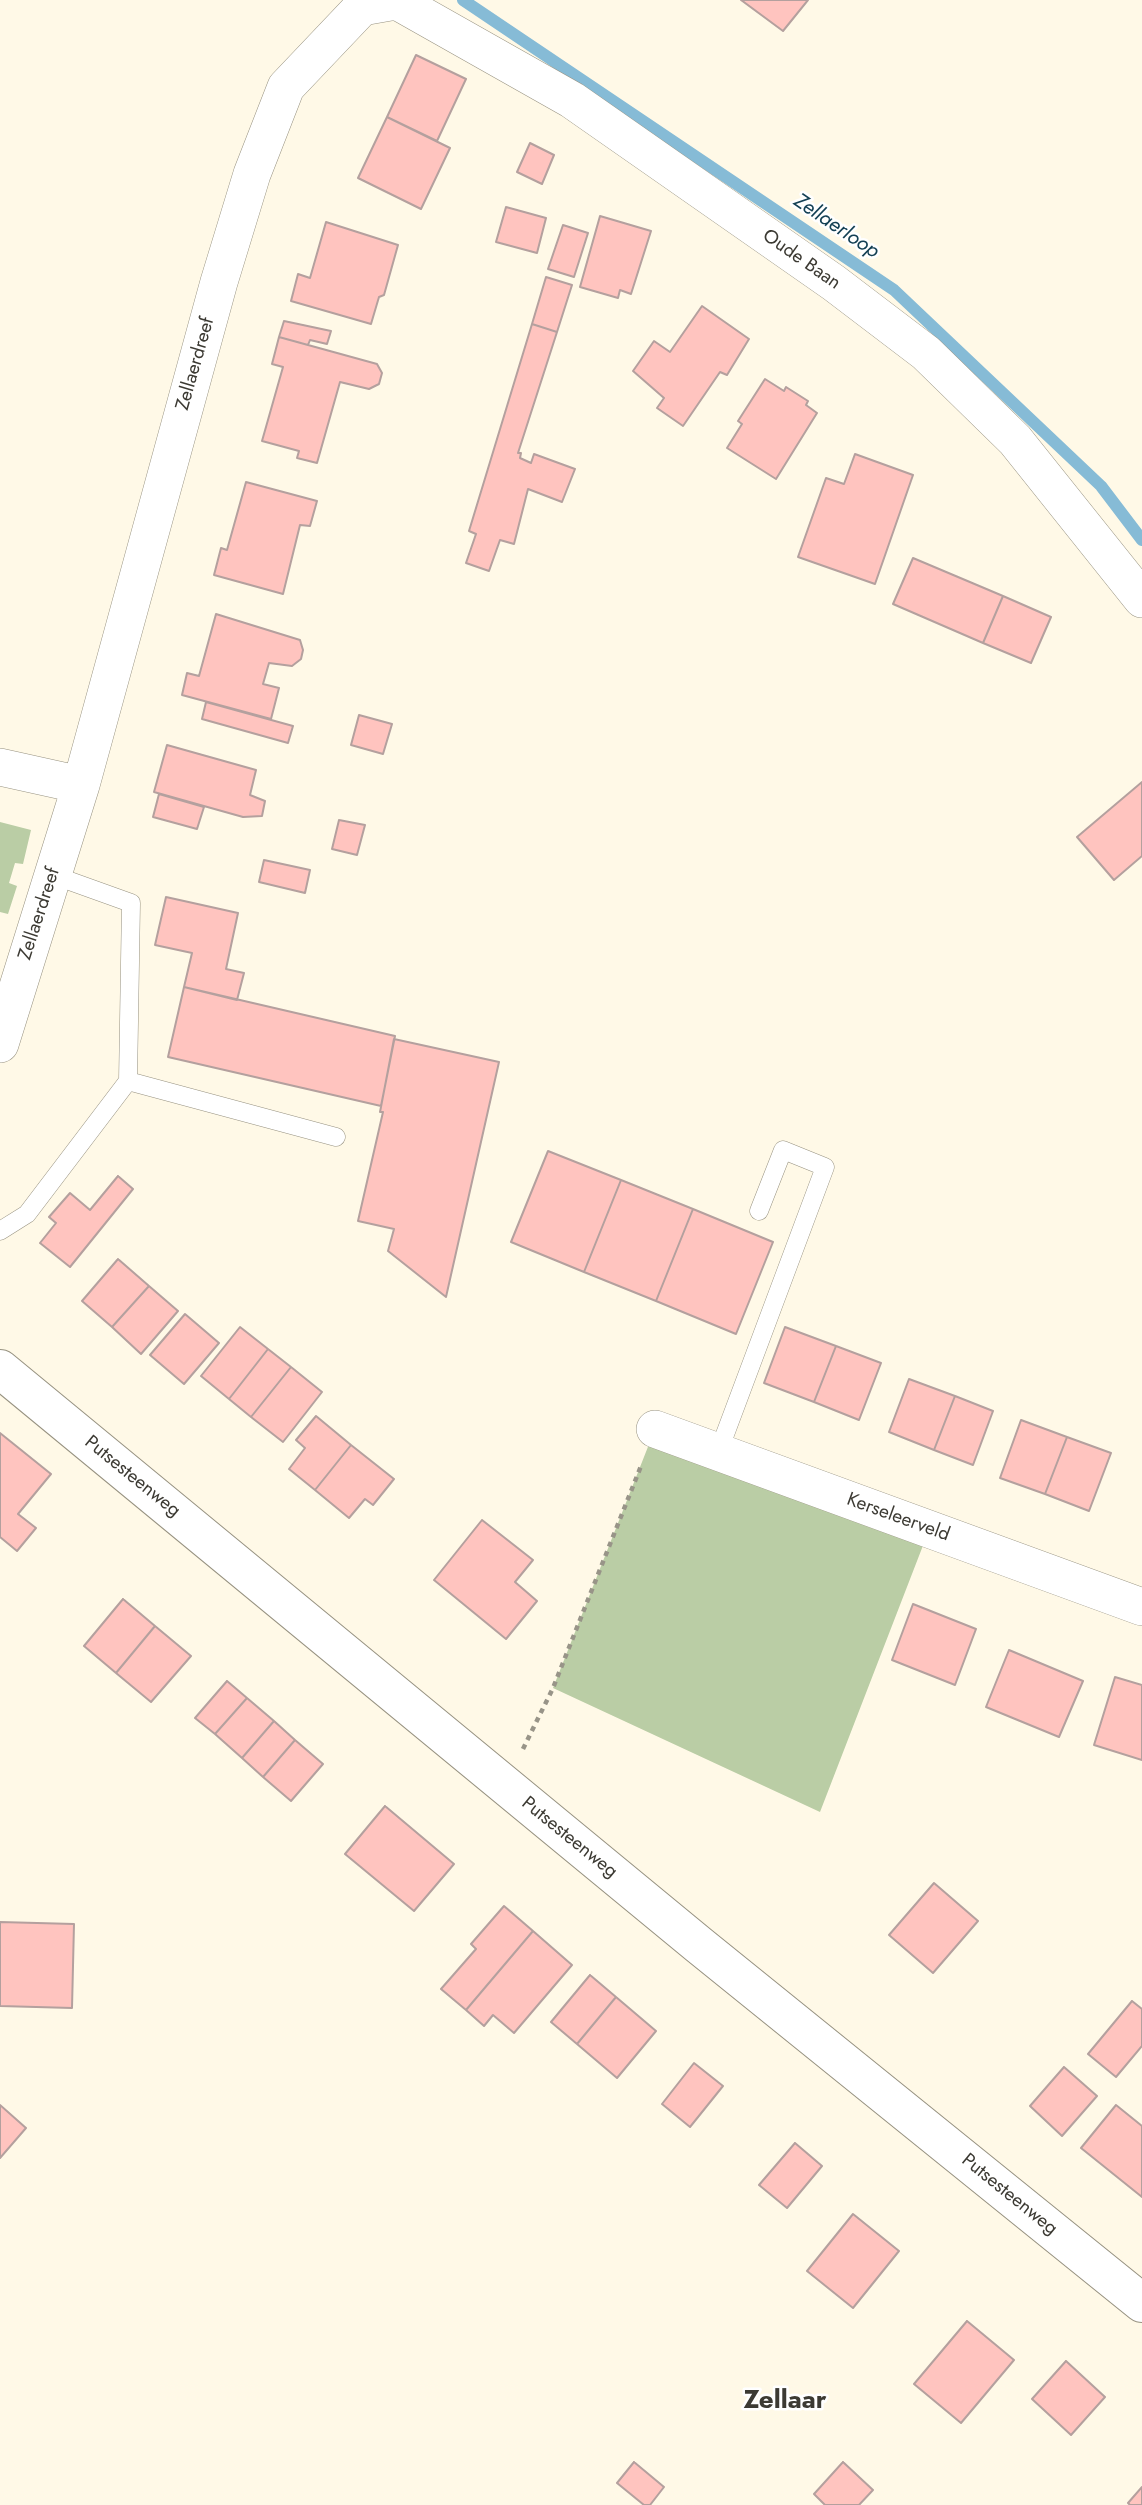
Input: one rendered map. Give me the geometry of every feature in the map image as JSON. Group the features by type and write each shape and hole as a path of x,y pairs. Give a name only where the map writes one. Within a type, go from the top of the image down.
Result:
{"main road":[{"name":"Putsesteenweg","path":"0,1369 505,1785 1142,2303"}],"street":[{"name":"Oude Baan","path":"396,0 572,100 834,283 926,353 1015,440 1142,599"},
{"name":"Zellaerdreef","path":"0,1044 81,785 219,282 252,173 286,88 362,7 396,0"},
{"path":"0,767 81,785"},
{"name":"Kerseleerveld","path":"655,1429 1142,1607"}],"lane":[{"path":"0,1231 27,1214 128,1081 131,903 52,875"},
{"path":"128,1081 336,1138"},
{"path":"718,1453 825,1167 783,1150 759,1211"}],"path":[{"path":"505,1785 553,1688 655,1429"}],"green space":[{"path":"0,822 31,830 23,864 15,863 9,883 17,886 8,914 0,912"},
{"path":"655,1429 929,1530 820,1812 553,1688"}],"building":[{"path":"741,0 808,0 783,31"},
{"path":"416,55 466,79 437,141 387,117"},
{"path":"387,117 450,148 421,209 358,178"},
{"path":"530,143 554,155 542,184 517,172"},
{"path":"506,207 546,218 537,253 496,242"},
{"path":"600,216 651,231 631,294 620,290 618,298 580,287"},
{"path":"326,222 398,245 384,295 379,297 371,324 291,301 298,274 310,278"},
{"path":"563,225 588,233 574,277 548,269"},
{"path":"546,277 572,285 557,332 532,324"},
{"path":"702,306 749,339 727,375 720,372 683,426 657,408 664,398 633,371 654,341 670,352"},
{"path":"284,321 331,331 327,344 310,340 308,345 279,337"},
{"path":"532,324 557,332 518,453 521,453 520,458 531,463 534,454 575,469 562,502 528,489 514,544 500,540 489,571 466,563 476,534 469,531"},
{"path":"279,337 377,364 382,373 379,384 369,389 340,382 317,463 297,458 299,451 262,441 283,367 272,364"},
{"path":"765,379 784,391 786,387 808,401 806,405 817,413 776,479 727,448 742,424 738,421"},
{"path":"855,454 913,475 875,584 798,557 826,478 844,484"},
{"path":"246,482 317,501 310,526 300,525 283,594 214,575 221,548 227,550"},
{"path":"913,558 1003,596 983,643 893,604"},
{"path":"1003,596 1051,617 1031,663 983,643"},
{"path":"216,614 300,640 303,650 301,659 292,666 269,663 263,684 279,688 271,719 182,695 187,673 199,676"},
{"path":"206,702 293,726 288,743 202,719"},
{"path":"359,715 392,724 383,754 351,745"},
{"path":"167,745 256,770 250,795 265,801 262,816 243,817 154,792"},
{"path":"1142,782 1142,856 1114,880 1077,837"},
{"path":"159,794 204,807 197,829 153,817"},
{"path":"339,820 365,825 357,855 332,849"},
{"path":"264,860 310,870 305,893 259,882"},
{"path":"166,897 238,913 226,969 244,973 237,1000 184,987 192,953 155,945"},
{"path":"184,987 395,1036 381,1106 168,1057"},
{"path":"394,1039 499,1062 446,1297 388,1251 394,1229 358,1221 383,1112 380,1112"},
{"path":"548,1151 621,1180 584,1272 511,1242"},
{"path":"118,1176 133,1189 70,1267 40,1243 56,1223 49,1217 70,1193 90,1210"},
{"path":"621,1180 693,1209 656,1301 584,1272"},
{"path":"693,1209 773,1242 736,1334 656,1301"},
{"path":"118,1259 149,1286 112,1327 82,1301"},
{"path":"149,1286 178,1311 141,1354 112,1327"},
{"path":"185,1314 219,1343 184,1384 150,1355"},
{"path":"240,1327 268,1349 229,1399 201,1376"},
{"path":"785,1327 836,1346 814,1402 764,1383"},
{"path":"836,1346 881,1363 859,1420 814,1402"},
{"path":"268,1349 291,1367 251,1417 229,1399"},
{"path":"291,1367 322,1392 283,1442 251,1417"},
{"path":"909,1379 955,1396 934,1450 889,1432"},
{"path":"955,1396 993,1411 973,1465 934,1450"},
{"path":"316,1416 351,1445 315,1490 289,1469 305,1448 296,1440"},
{"path":"1021,1420 1067,1437 1045,1494 1000,1478"},
{"path":"0,1433 51,1474 18,1514 36,1528 17,1551 0,1537"},
{"path":"1067,1437 1111,1453 1089,1511 1045,1494"},
{"path":"351,1445 394,1479 373,1505 365,1499 349,1518 315,1490"},
{"path":"482,1520 533,1560 515,1582 537,1601 506,1639 434,1580"},
{"path":"123,1599 155,1626 116,1673 84,1646"},
{"path":"913,1604 976,1629 955,1685 892,1660"},
{"path":"155,1626 191,1656 151,1702 116,1673"},
{"path":"1009,1650 1083,1681 1059,1737 986,1707"},
{"path":"1115,1677 1142,1685 1142,1760 1094,1745"},
{"path":"227,1681 247,1698 215,1734 195,1718"},
{"path":"247,1698 274,1721 242,1758 215,1734"},
{"path":"274,1721 295,1740 263,1777 242,1758"},
{"path":"295,1740 323,1764 291,1801 263,1777"},
{"path":"385,1806 454,1864 414,1911 345,1854"},
{"path":"934,1883 978,1921 933,1973 889,1935"},
{"path":"504,1906 533,1931 466,2010 441,1989 476,1949 471,1944"},
{"path":"0,1922 74,1924 72,2008 0,2006"},
{"path":"533,1931 572,1965 514,2033 493,2015 484,2026 466,2010"},
{"path":"590,1975 616,1997 577,2044 551,2022"},
{"path":"616,1997 656,2031 617,2078 577,2044"},
{"path":"1132,2001 1142,2009 1142,2046 1116,2077 1088,2054"},
{"path":"694,2063 723,2086 690,2127 662,2104"},
{"path":"1064,2067 1097,2096 1062,2136 1030,2106"},
{"path":"0,2105 26,2128 0,2158"},
{"path":"1116,2105 1142,2126 1142,2197 1081,2148"},
{"path":"795,2143 822,2166 787,2208 759,2185"},
{"path":"853,2214 899,2251 853,2308 807,2271"},
{"path":"967,2321 1014,2360 961,2423 914,2384"},
{"path":"1066,2361 1105,2397 1071,2435 1032,2399"},
{"path":"634,2462 664,2487 650,2505 644,2505 617,2483"},
{"path":"843,2462 873,2490 859,2505 825,2505 814,2494"},
{"path":"1142,2487 1142,2505 1130,2505 1128,2503"}],"waterway":[{"name":"Zellaerloop","path":"463,0 894,290 1101,486 1142,540"}],"district":[{"name":"Zellaar","path":"785,2402"}]}
